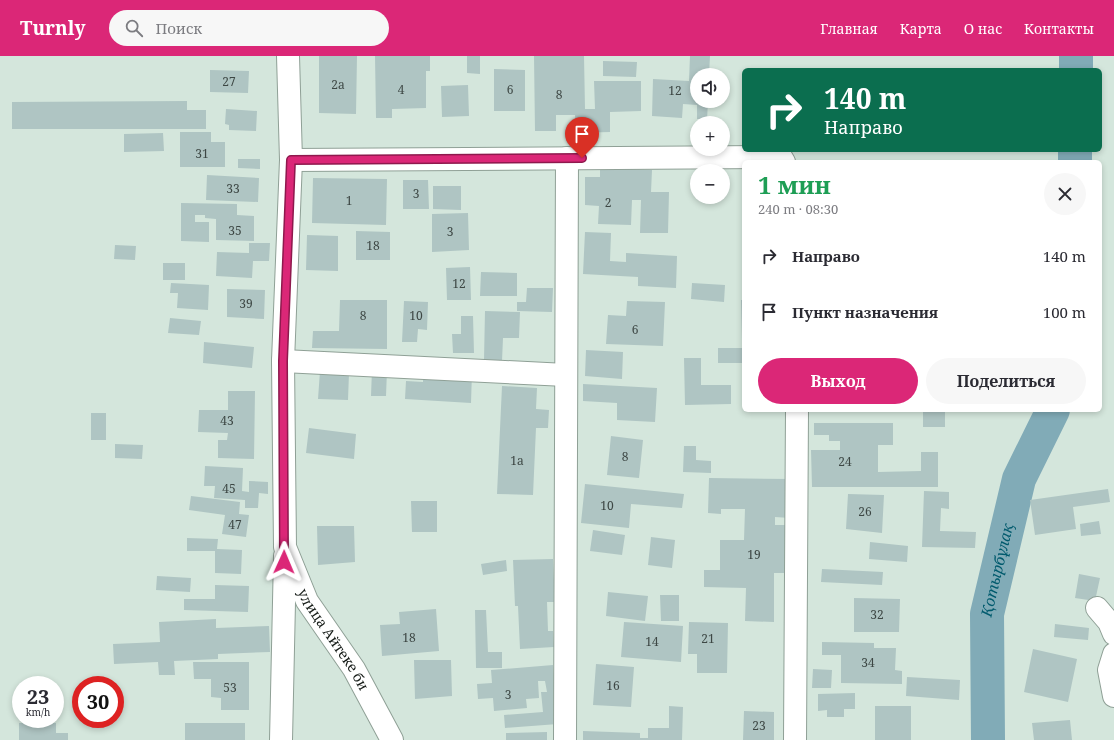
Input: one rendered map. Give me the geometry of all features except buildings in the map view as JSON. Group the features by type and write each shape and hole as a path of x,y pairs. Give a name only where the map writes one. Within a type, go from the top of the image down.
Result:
{"street":[{"name":"улица Айтеке би","path":"288,56 291,160 283,361 285,547 307,601 354,668 392,740"},
{"path":"291,160 782,157 783,160"},
{"path":"565,740 567,158"},
{"path":"283,361 566,375"},
{"path":"795,740 797,412"},
{"path":"281,740 285,547"},
{"path":"1097,608 1109,622 1114,634"},
{"path":"1114,654 1109,670 1114,696"}],"waterway":[{"name":"Қотырбұлақ","path":"1076,56 1076,68"},
{"name":"Қотырбұлақ","path":"1075,152 1075,160"},
{"name":"Қотырбұлақ","path":"988,740 987,614 1019,479 1052,412"}],"route":[{"path":"284,562 283,361 291,160 582,158"}]}
